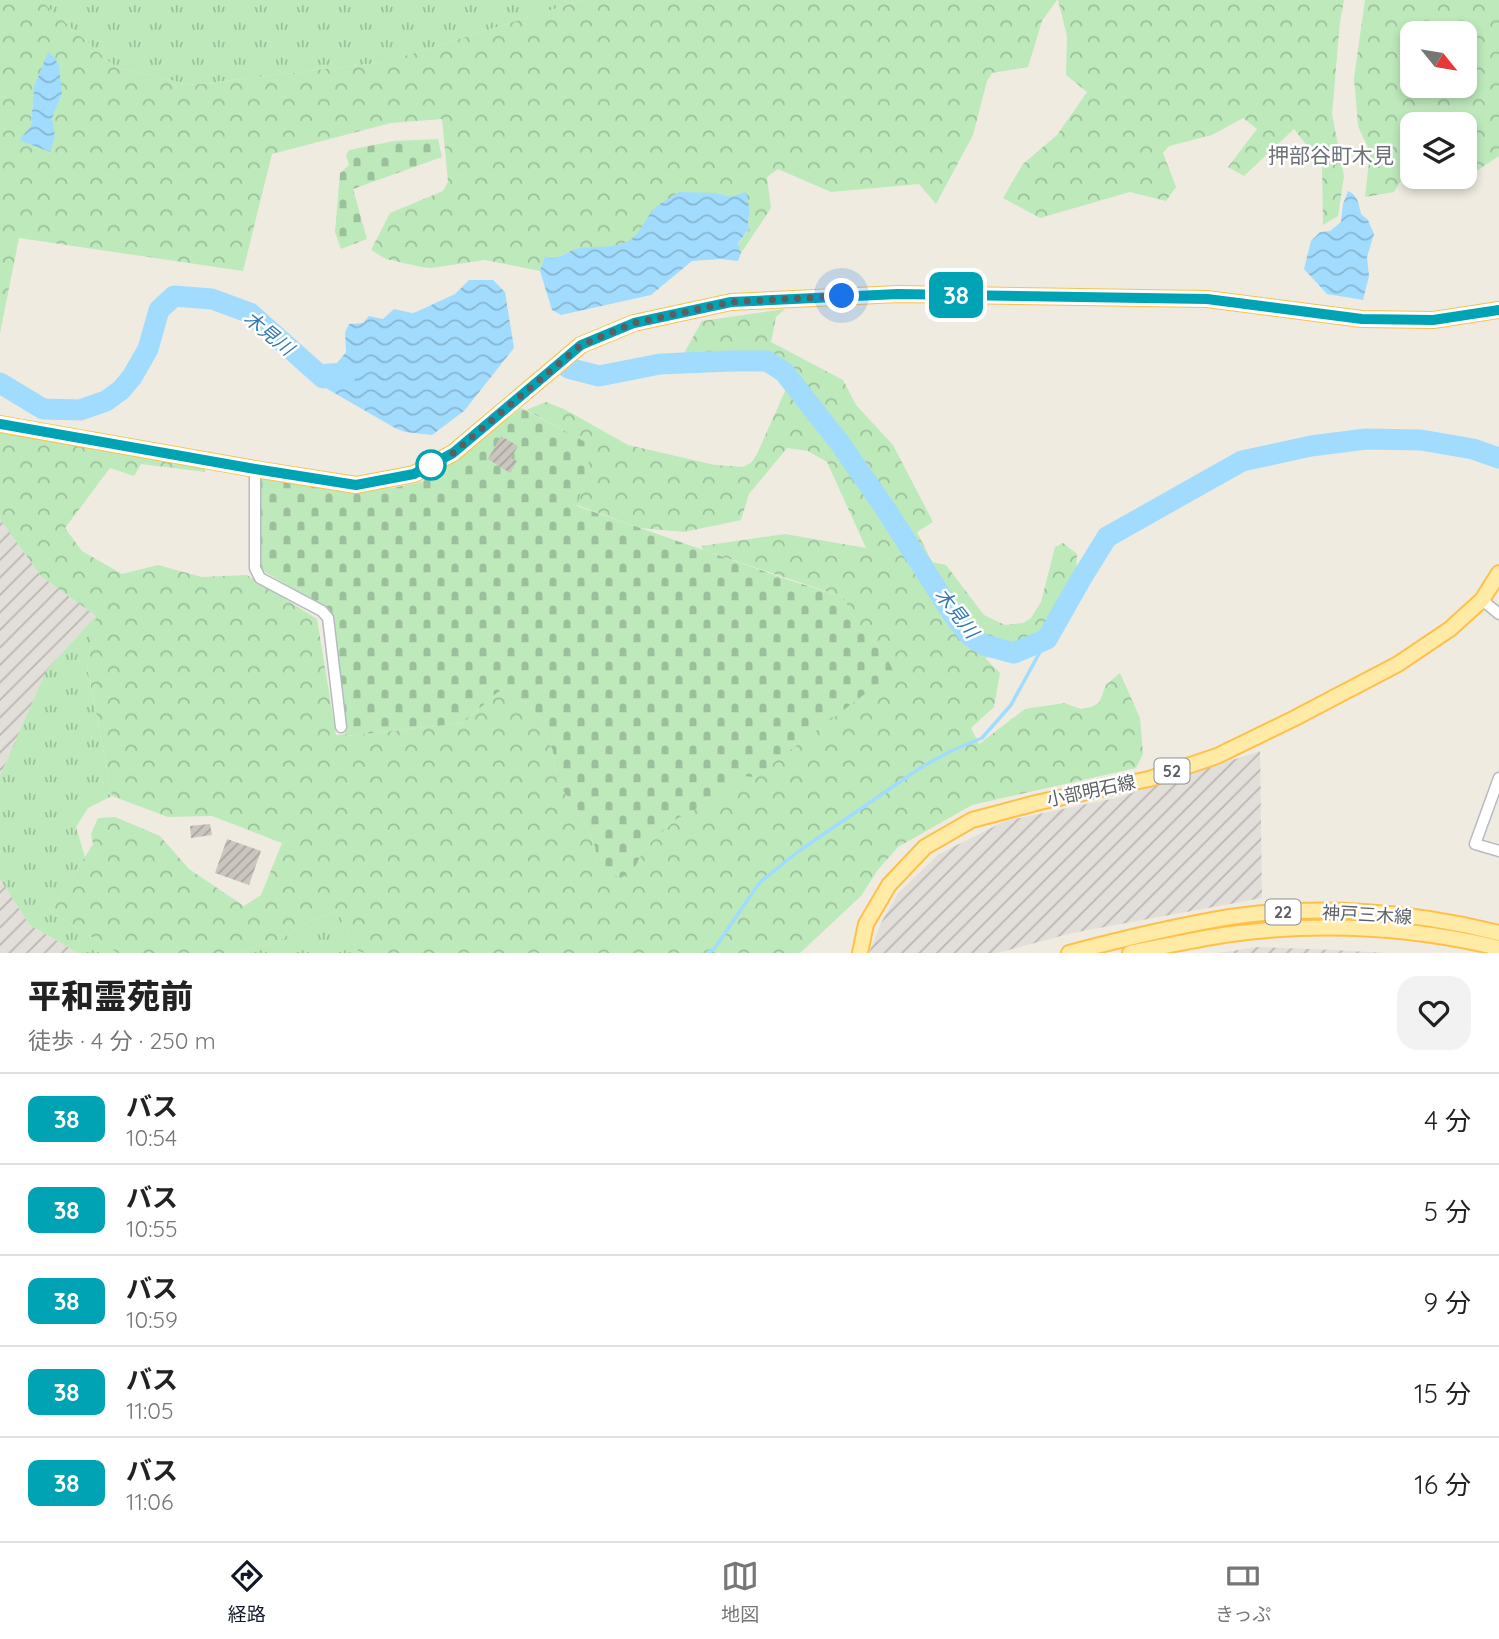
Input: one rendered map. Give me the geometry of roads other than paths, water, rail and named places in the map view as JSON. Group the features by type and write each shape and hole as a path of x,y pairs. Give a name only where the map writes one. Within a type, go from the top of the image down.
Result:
{"main road":[{"path":"0,424 356,485 414,474 453,453 581,345 634,323 731,302 898,294 1207,299 1362,319 1433,320 1499,310"},
{"name":"小部明石線","path":"860,953 866,924 889,885 925,847 972,820 1040,802 1149,779 1217,756 1398,664 1450,629 1482,600 1499,573"},
{"name":"神戸三木線","path":"1069,953 1166,929 1232,917 1282,912 1344,911 1402,915 1499,933"},
{"name":"神戸三木線","path":"1130,953 1231,934 1279,929 1341,928 1399,931 1467,940 1499,948"}],"street":[{"path":"255,469 255,568 260,578 322,611 328,618 341,727"},
{"path":"1482,600 1499,614"},
{"path":"1499,778 1475,844 1499,851"}],"water":[{"path":"48,52 59,66 62,94 52,118 55,136 50,152 19,140 31,126 34,87"},
{"path":"1348,191 1356,198 1361,214 1368,220 1374,234 1367,257 1369,276 1363,300 1327,294 1304,269 1311,241 1320,232 1330,231 1341,222"},
{"path":"679,192 717,193 730,197 746,192 750,211 749,229 738,243 741,253 738,261 692,261 651,295 561,315 552,310 540,271 545,256 553,258 576,249 624,243 638,232 656,207"},
{"path":"469,280 493,280 505,292 514,348 464,411 432,435 395,428 317,383 323,364 337,363 346,352 345,332 349,324 363,323 369,316 383,319 394,309 416,312 455,294"}],"waterway":[{"name":"木見川","path":"0,383 43,409 80,410 106,401 132,377 148,349 159,310 174,296 212,299 250,313 323,378 345,376"},
{"name":"木見川","path":"568,368 599,376 660,364 767,361 784,372 839,442 969,635 984,645 1014,653 1047,639 1107,537 1242,461 1311,446 1366,439 1421,440 1473,449 1499,458"},
{"path":"707,953 714,949 760,882 799,851 920,768 982,738 1011,705 1047,639"}],"district":[{"name":"押部谷町木見","path":"1331,156"}]}
